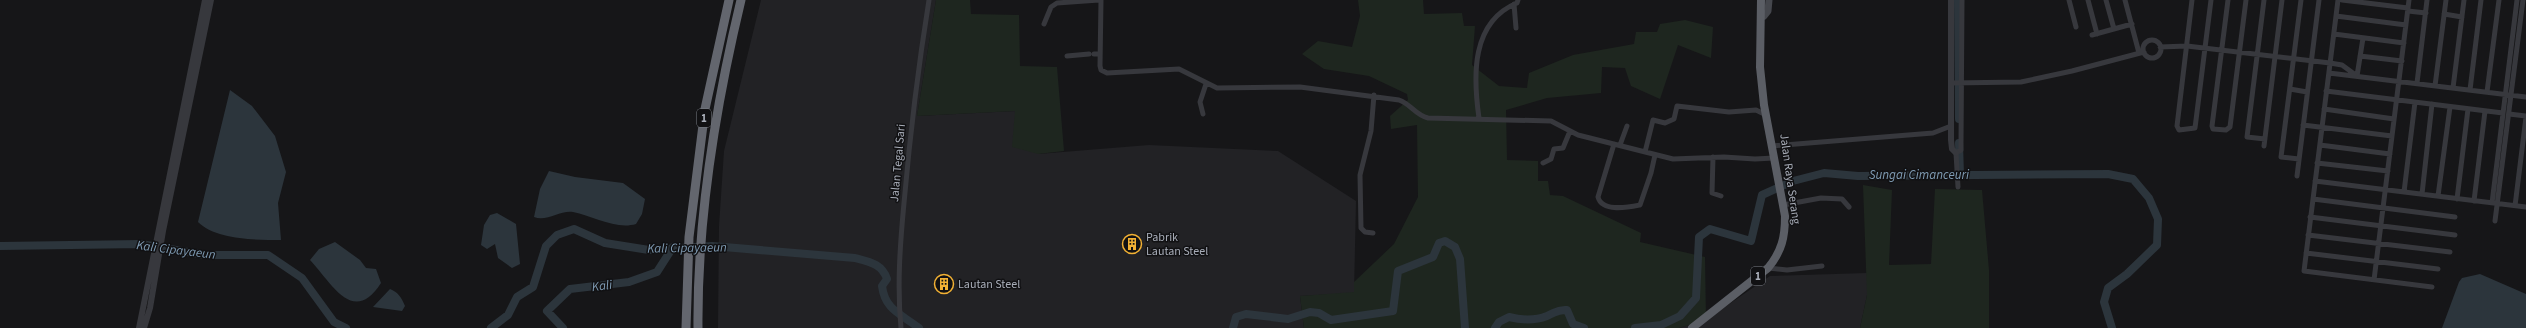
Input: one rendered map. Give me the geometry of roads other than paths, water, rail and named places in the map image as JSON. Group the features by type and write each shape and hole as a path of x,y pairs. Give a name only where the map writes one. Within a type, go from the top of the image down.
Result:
{"highway":[{"name":"1","path":"686,328 689,237 705,109 720,34 729,0"},
{"name":"1","path":"698,328 701,236 732,36 741,0"},
{"name":"Jalan Raya Serang","path":"1761,0 1763,16"},
{"name":"Jalan Raya Serang","path":"1692,328 1768,268 1776,258 1785,234 1783,203 1766,114 1760,67 1765,0"},
{"path":"720,34 732,36"}],"main road":[{"path":"1757,0 1763,16 1768,11 1769,0"}],"street":[{"path":"139,328 158,247 206,0"},
{"path":"161,231 211,0"},
{"name":"Jalan Tegal Sari","path":"901,328 898,290 908,150 929,0"},
{"path":"1044,24 1051,7 1057,3 1100,0 1100,66 1104,72 1136,73 1179,69 1206,84 1217,88 1300,87 1374,95 1406,102 1420,116 1428,118 1479,118 1551,121 1578,135 1617,144 1654,155 1684,160 1713,157 1775,162"},
{"path":"1479,118 1476,87 1481,38 1486,28 1500,13 1518,0"},
{"path":"1951,0 1951,147 1958,152"},
{"path":"1958,187 1962,0"},
{"path":"2069,0 2076,27"},
{"path":"2088,0 2094,34 2132,24"},
{"path":"2106,0 2114,29"},
{"path":"2125,0 2141,52 2148,57 2155,57 2159,54 2160,47 2156,41 2150,40 2144,45 2141,52"},
{"path":"2192,0 2177,126 2179,130 2195,128 2211,0"},
{"path":"2228,0 2213,129 2227,130 2230,127 2246,0"},
{"path":"2264,0 2247,137 2265,139"},
{"path":"2264,146 2282,0"},
{"path":"2299,159 2281,157 2302,0"},
{"path":"2297,176 2319,0"},
{"path":"2338,0 2304,271 2432,287"},
{"path":"2342,0 2387,3 2408,10 2426,13"},
{"path":"2374,280 2409,0"},
{"path":"2417,83 2428,0"},
{"path":"2435,86 2446,0"},
{"path":"2453,88 2464,0"},
{"path":"2470,90 2481,0"},
{"path":"2487,92 2498,0"},
{"path":"2495,203 2509,114 2508,95 2517,0"},
{"path":"2495,221 2495,203 2503,113 2508,95 2523,0"},
{"path":"1514,4 1516,28"},
{"path":"2444,14 2462,17"},
{"path":"2336,16 2406,25"},
{"path":"2334,34 2404,43"},
{"path":"2357,76 2363,38"},
{"path":"2160,47 2187,46 2330,63 2342,65 2357,76"},
{"path":"1952,83 2021,82 2072,71 2141,52"},
{"path":"1067,56 1100,54"},
{"path":"2360,56 2402,61"},
{"path":"2329,72 2526,97"},
{"path":"1203,114 1200,102 1206,84"},
{"path":"2290,89 2307,92"},
{"path":"2326,91 2503,113"},
{"path":"1373,232 1365,232 1361,228 1359,186 1371,131 1374,95"},
{"path":"2404,192 2415,102"},
{"path":"2422,194 2432,104"},
{"path":"1645,152 1653,120 1665,123 1674,119 1677,106 1729,112 1756,110 1766,114"},
{"path":"2438,196 2450,107"},
{"path":"2324,109 2394,119"},
{"path":"2457,199 2468,109"},
{"path":"2474,201 2485,111"},
{"path":"2509,114 2526,117 2515,206"},
{"path":"2303,125 2392,136"},
{"path":"1627,126 1617,144 1598,197 1600,202 1606,205 1626,209 1640,205 1652,173 1654,155"},
{"path":"1772,146 1933,133 1951,126"},
{"path":"1543,163 1550,160 1554,149 1563,148 1570,131"},
{"path":"2320,145 2390,154"},
{"path":"1713,157 1712,193 1721,196"},
{"path":"2317,163 2388,171"},
{"path":"2315,181 2526,207"},
{"path":"1783,203 1832,197 1842,199 1849,207"},
{"path":"2313,199 2455,217"},
{"path":"2310,217 2455,235"},
{"path":"2308,235 2450,252"},
{"path":"144,328 150,308 158,247"},
{"path":"2306,253 2438,269"},
{"path":"1768,268 1787,270 1822,266"}],"waterway":[{"path":"1958,0 1959,119"},
{"path":"1959,143 1960,175"},
{"name":"Sungai Cimanceuri","path":"1635,328 1661,325 1680,316 1696,298 1699,237 1710,229 1751,241 1762,195 1793,181 1824,173 1858,176 2108,174 2133,179 2149,198 2158,219 2157,245 2127,274 2108,288 2104,302 2112,328"},
{"name":"Kali Cipayaeun","path":"491,328 508,315 517,297 533,287 546,246 557,235 574,229 605,243 649,250 712,246 855,258 866,261 875,264 885,274 887,279 882,286 890,306 919,328"},
{"name":"Kali Cipayaeun","path":"1233,328 1236,317 1246,314 1288,319 1310,312 1319,313 1331,320 1393,311 1398,271 1433,257 1439,243 1445,241 1455,247 1460,259 1465,328"},
{"name":"Kali Cipayaeun","path":"0,246 141,244 205,255 268,255 302,278 334,322 346,328"},
{"name":"Kali","path":"563,328 547,311 570,289 629,282 657,272 673,247"},
{"name":"Kali Cipayaeun","path":"1495,328 1499,322 1509,317 1537,319 1564,310 1567,310 1573,324 1584,328"}],"place":[{"name":"Pabrik Lautan Steel","path":"1132,244"},
{"name":"Lautan Steel","path":"944,284"}]}
